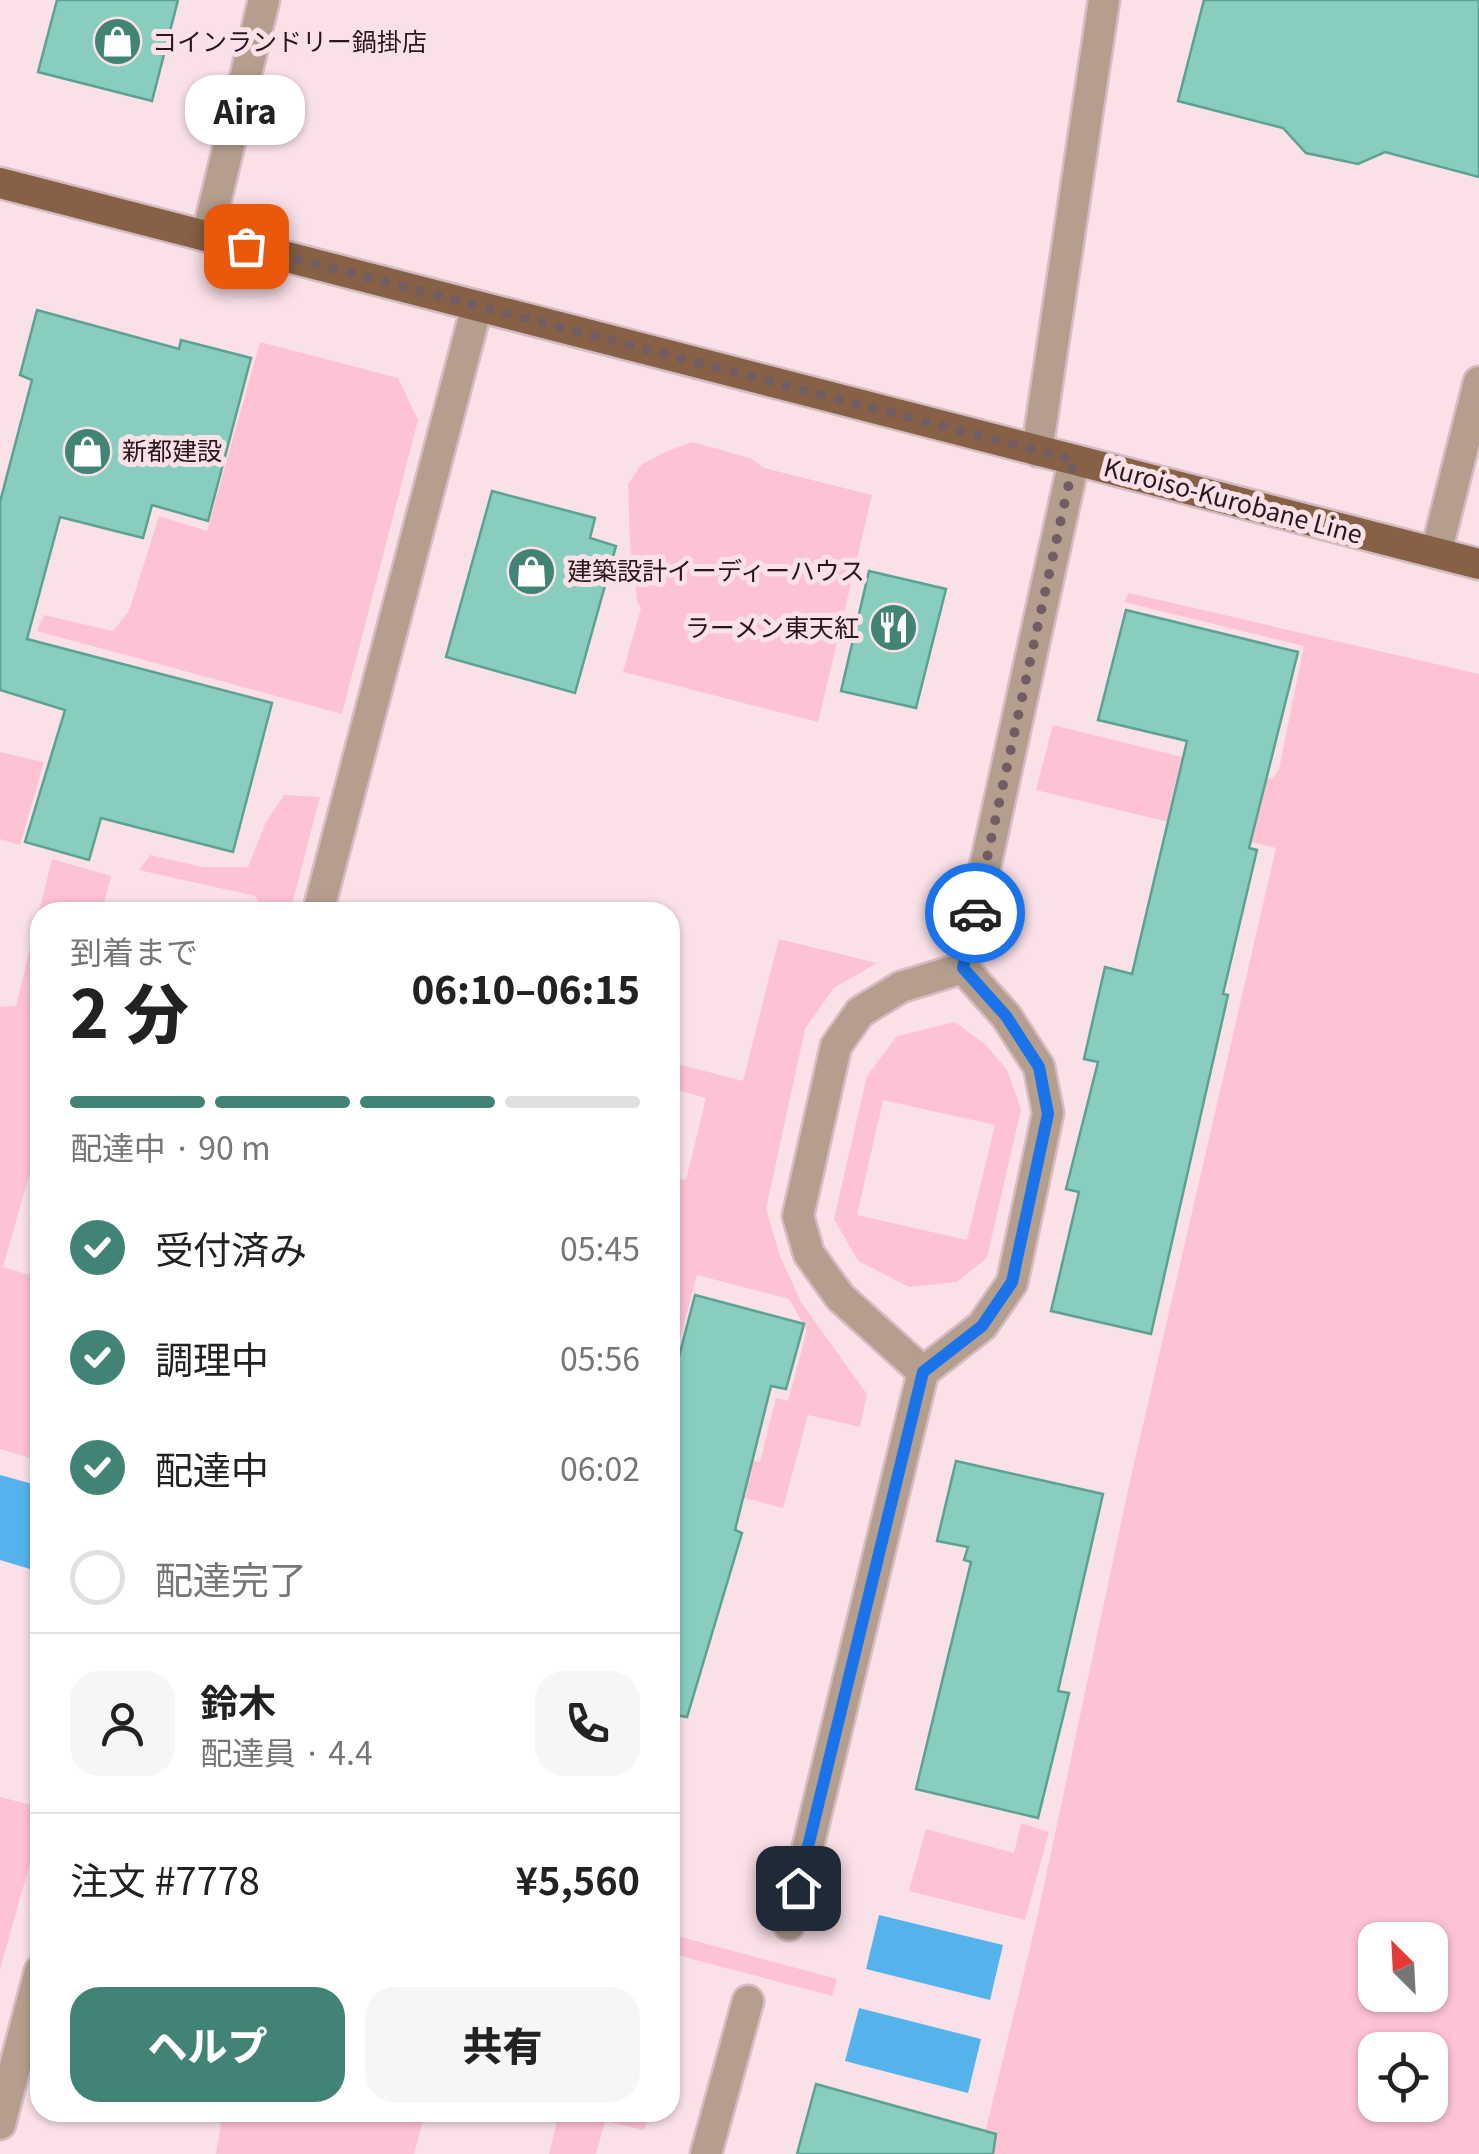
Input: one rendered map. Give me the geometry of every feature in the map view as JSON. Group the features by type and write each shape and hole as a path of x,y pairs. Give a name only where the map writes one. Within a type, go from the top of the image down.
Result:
{"main road":[{"name":"Kuroiso-Kurobane Line","path":"0,183 1479,564"}],"street":[{"path":"207,236 264,0"},
{"path":"1037,451 1104,0"},
{"path":"321,902 477,306"},
{"path":"1436,553 1479,382"},
{"path":"963,968 1074,460"},
{"path":"789,1926 923,1372 982,1326 1012,1282 1048,1114 1039,1067 1006,1016 963,968"},
{"path":"923,1372 840,1297 809,1254 798,1216 836,1046 860,1012 901,988 963,968"},
{"path":"706,2154 748,2001"},
{"path":"0,2124 30,2010"}],"shaded area":[{"path":"260,342 398,378 418,420 342,714 37,631 44,615 113,631 129,611 159,516 207,531"},
{"path":"692,442 750,458 764,468 872,495 818,722 623,672 641,608 630,544 628,484 641,465"},
{"path":"1129,593 1479,674 1479,2154 980,2154 1036,1923 1128,1490 1276,848 1036,790 1053,725 1272,779 1279,769 1304,646 1124,602"},
{"path":"0,752 44,762 20,845 0,839"},
{"path":"284,795 320,797 293,902 258,902 255,896 139,870 150,855 202,867 248,867 266,822"},
{"path":"52,859 111,876 104,902 41,902"},
{"path":"779,939 877,963 834,988 805,1029 766,1209 780,1256 801,1302 867,1394 860,1427 808,1415 783,1508 680,1481 680,1442 760,1462 776,1398 788,1401 807,1330 789,1299 697,1275 680,1339 680,1179 686,1180 706,1098 680,1091 680,1065 743,1081"},
{"path":"30,949 30,1172 3,1267 30,1275 30,1458 0,1449 0,1007 16,1006"},
{"path":"955,1022 986,1045 1007,1070 1021,1109 987,1258 957,1282 909,1287 858,1261 834,1219 867,1076 897,1036","holes":["883,1100 995,1125 967,1240 857,1215"]},
{"path":"0,1797 30,1804 30,1863 0,1969"},
{"path":"1021,1823 1049,1832 1025,1920 909,1891 926,1829 1014,1853"},
{"path":"680,1937 837,1979 832,1996 680,1956"},
{"path":"221,2122 423,2122 414,2154 216,2154"},
{"path":"557,2122 605,2122 596,2154 549,2154"},
{"path":"609,2122 647,2122 644,2130"}],"water":[{"path":"0,1475 30,1483 30,1569 0,1560"},
{"path":"879,1915 1003,1945 990,2000 866,1969"},
{"path":"859,2008 981,2039 968,2093 845,2061"}],"building":[{"path":"57,0 178,0 152,101 38,72"},
{"path":"1204,0 1479,0 1479,177 1385,152 1358,164 1306,153 1283,128 1178,101"},
{"path":"37,310 179,349 181,340 251,358 208,521 152,505 143,538 60,517 27,639 272,703 233,852 101,818 89,860 25,842 65,710 0,690 0,502 32,380 20,375"},
{"path":"492,491 595,518 590,538 616,546 575,693 446,657"},
{"path":"869,571 946,589 916,708 841,691"},
{"path":"1126,610 1298,652 1249,848 1257,850 1223,994 1228,995 1151,1334 1051,1311 1079,1192 1066,1189 1098,1062 1084,1059 1105,967 1132,974 1187,741 1098,720"},
{"path":"695,1295 804,1324 786,1389 771,1386 735,1530 742,1533 687,1717 680,1716 680,1353"},
{"path":"956,1461 1103,1494 1058,1691 1069,1693 1038,1818 916,1789 971,1562 964,1560 968,1547 937,1541"},
{"path":"816,2084 996,2134 993,2154 797,2154"}],"way so far":[{"path":"246,246 1074,460 975,913"}],"place":[{"name":"コインランドリー鍋掛店","path":"117,42"},
{"name":"Aira","path":"246,246"},
{"name":"新都建設","path":"87,451"},
{"name":"建築設計イーディーハウス","path":"532,571"},
{"name":"ラーメン東天紅","path":"894,628"}],"route":[{"path":"798,1888 923,1372 982,1326 1012,1282 1048,1114 1039,1067 1006,1016 963,968 975,913"}]}
